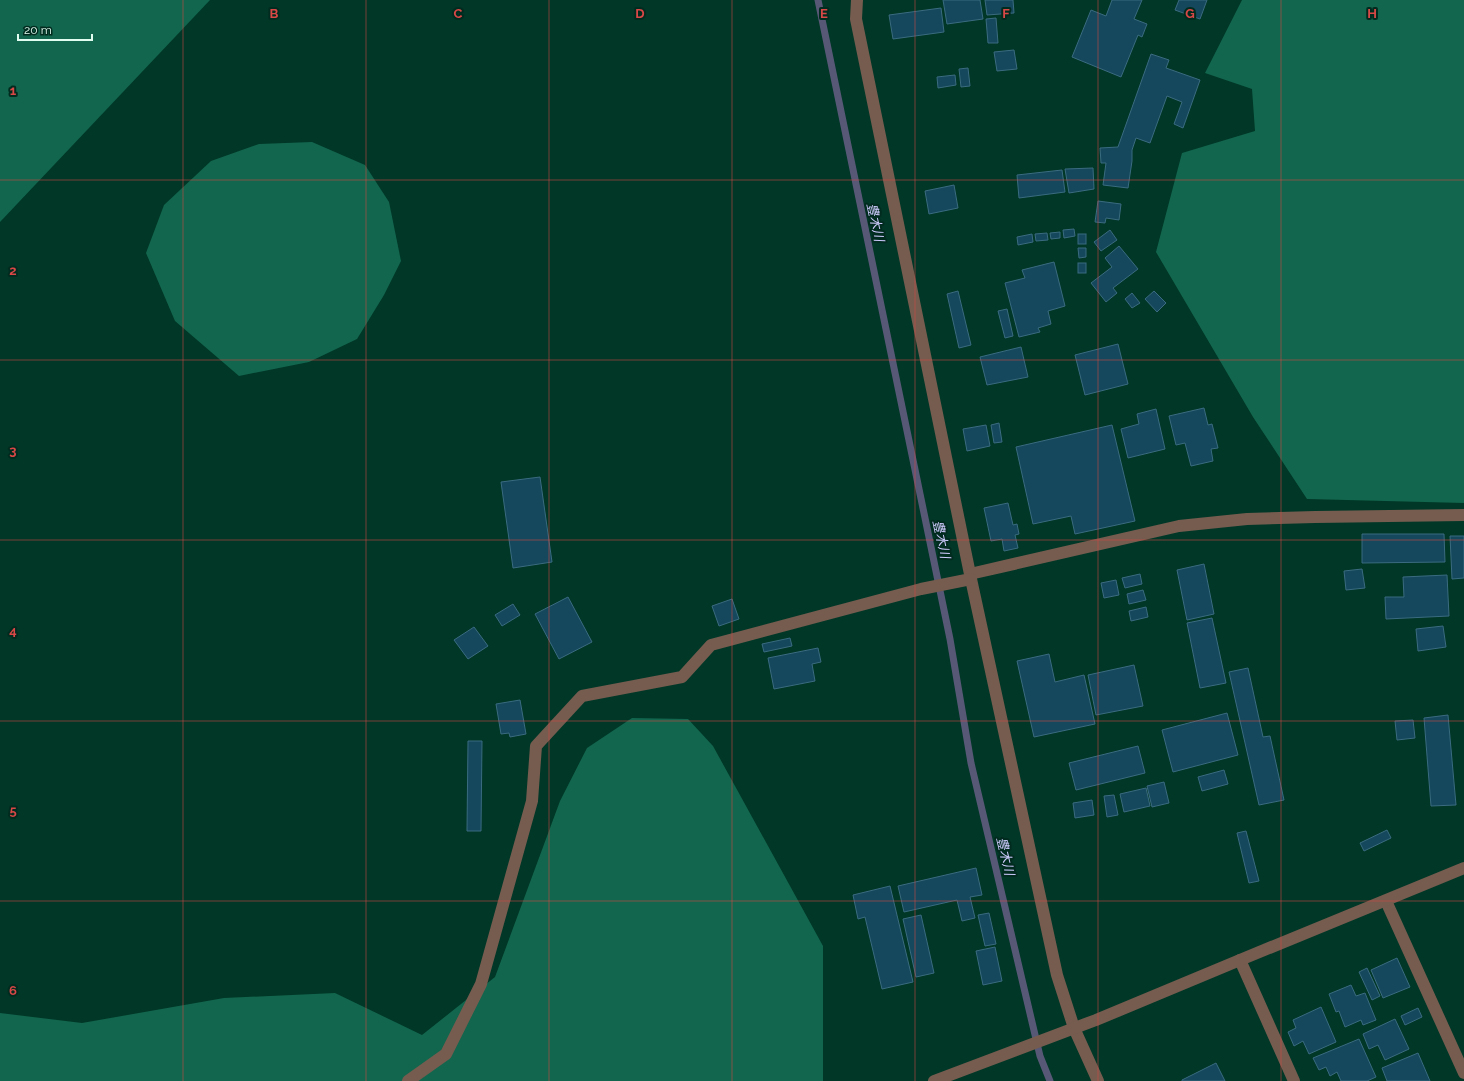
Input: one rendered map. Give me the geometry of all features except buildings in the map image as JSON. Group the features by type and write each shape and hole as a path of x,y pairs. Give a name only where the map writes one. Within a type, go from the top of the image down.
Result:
{"street":[{"path":"857,0 856,19 971,576 1057,975 1074,1028 1098,1081"},
{"path":"408,1081 446,1054 481,984 532,801 536,746 582,696 682,677 711,645 921,589 956,582 971,576 1179,526 1255,519 1464,515"},
{"path":"934,1081 1096,1020 1464,868"},
{"path":"1386,901 1464,1073"},
{"path":"1240,960 1294,1081"}],"green space":[{"path":"0,0 210,0 0,222"},
{"path":"1242,0 1464,0 1464,503 1307,499 1253,417 1156,252 1182,153 1255,131 1252,89 1205,73"},
{"path":"312,142 365,165 389,202 401,261 384,295 357,339 309,362 239,376 175,321 146,253 164,205 211,161 259,144"},
{"path":"632,718 688,719 713,746 823,946 823,1081 0,1081 0,1013 82,1023 224,998 335,993 422,1035 495,977 560,801 587,748"}],"waterway":[{"name":"豊木川","path":"818,0 950,639 971,763 1040,1056 1050,1081"}]}
